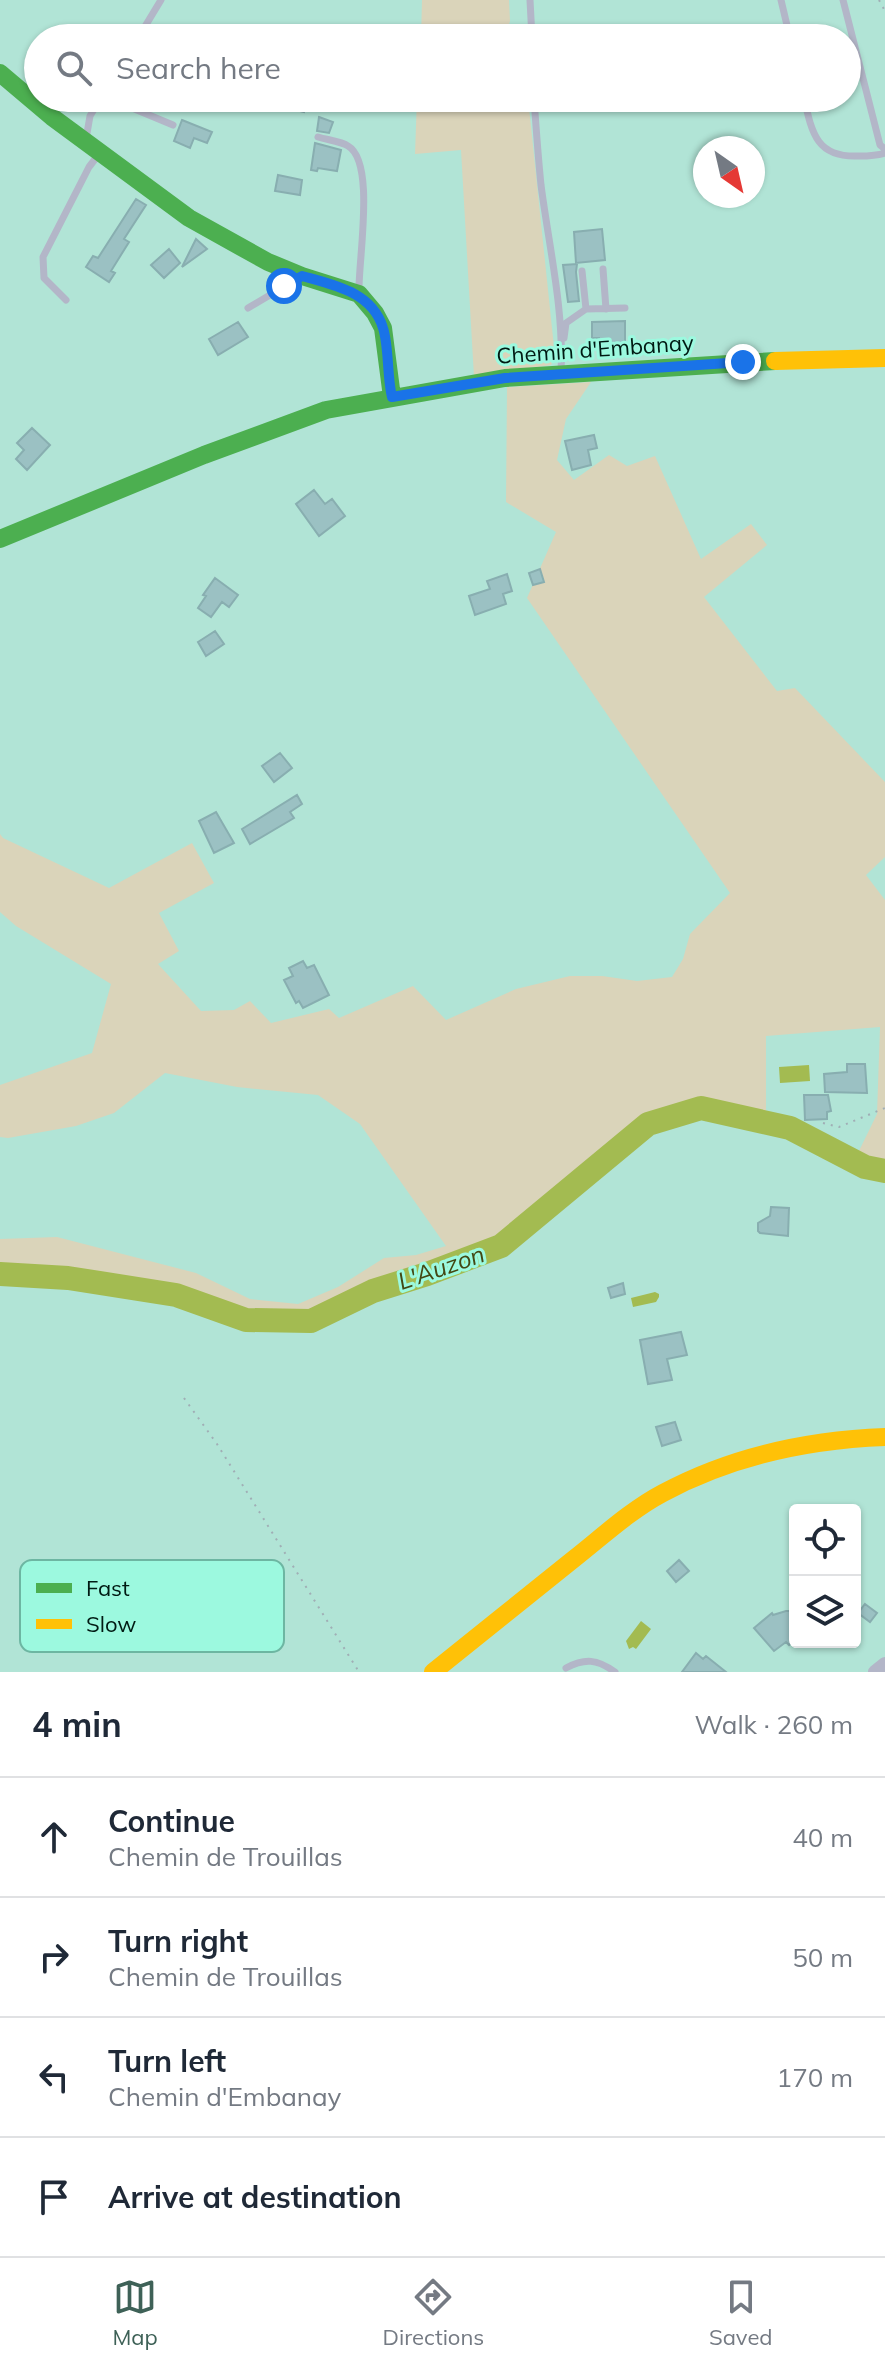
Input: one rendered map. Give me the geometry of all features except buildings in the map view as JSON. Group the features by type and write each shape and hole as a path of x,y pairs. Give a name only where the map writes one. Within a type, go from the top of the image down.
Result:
{"street":[{"path":"0,73 24,92"},
{"path":"50,112 189,218 268,262 359,294 383,328 392,397"},
{"name":"Chemin d'Embanay","path":"0,539 204,455 326,410 505,378 743,362 885,358"},
{"path":"433,1672 629,1515 661,1494 692,1478 754,1456 817,1442 885,1437"},
{"path":"875,1672 885,1664"}],"lane":[{"path":"146,24 161,0"},
{"path":"530,0 531,24"},
{"path":"781,0 787,24"},
{"path":"843,0 849,24"},
{"path":"807,112 823,146 841,157 878,156 885,151 880,145 861,71"},
{"path":"66,300 44,278 43,257 89,167 93,146 90,116 92,112"},
{"path":"142,112 173,125"},
{"path":"535,112 541,186 550,236 562,348"},
{"path":"318,137 349,146 359,159 365,182 359,294"},
{"path":"603,269 606,309"},
{"path":"582,271 586,309"},
{"path":"248,308 302,276"},
{"path":"561,374 566,323 586,309 625,308"},
{"path":"566,1668 581,1660 601,1662 615,1672"}],"path":[{"path":"879,0 885,11"},
{"path":"823,1123 839,1127 885,1108"},
{"path":"184,1398 217,1444 359,1672"}],"shaded area":[{"path":"422,0 509,0 509,24 421,24"},
{"path":"416,112 529,112 555,357 551,365 474,377 461,150 415,154"},
{"path":"591,382 566,419 557,460 574,480 609,455 627,466 655,456 701,559 751,524 767,545 704,597 777,691 795,688 885,782 885,857 866,875 885,900 885,1165 865,1161 857,1155 877,1114 880,1027 766,1036 766,1112 698,1100 646,1118 496,1243 372,1286 308,1314 247,1314 175,1289 65,1273 0,1269 0,1239 57,1237 196,1273 250,1299 298,1304 338,1287 384,1258 416,1255 446,1246 360,1124 318,1095 237,1087 165,1073 114,1113 76,1126 0,1137 0,1085 92,1053 111,984 16,926 0,912 0,834 109,888 192,843 214,883 159,913 179,951 158,964 201,1011 234,1010 250,1001 271,1023 329,1009 339,1018 413,986 446,1020 516,989 570,976 637,981 672,977 683,959 690,934 730,893 527,598 556,532 506,502 507,387"},
{"path":"809,1065 810,1081 780,1083 779,1067"},
{"path":"655,1292 659,1294 656,1302 633,1307 631,1298"},
{"path":"641,1621 651,1629 636,1649 629,1649 626,1641"}],"waterway":[{"name":"L'Auzon","path":"0,1274 68,1278 176,1295 246,1320 311,1321 373,1291 501,1246 648,1124 701,1108 790,1128 865,1167 885,1171"}],"traffic: fast":[{"path":"0,73 24,93"},
{"path":"46,112 189,218 268,262 359,294 383,328 392,397"},
{"path":"0,539 204,455 326,410 505,378 775,361"}],"traffic: slow":[{"path":"775,361 885,358"},
{"path":"433,1672 618,1523 663,1493 716,1469 771,1452 827,1442 885,1437"}],"route":[{"path":"284,286 302,276 359,294 383,328 392,397 505,378 743,362"}]}
